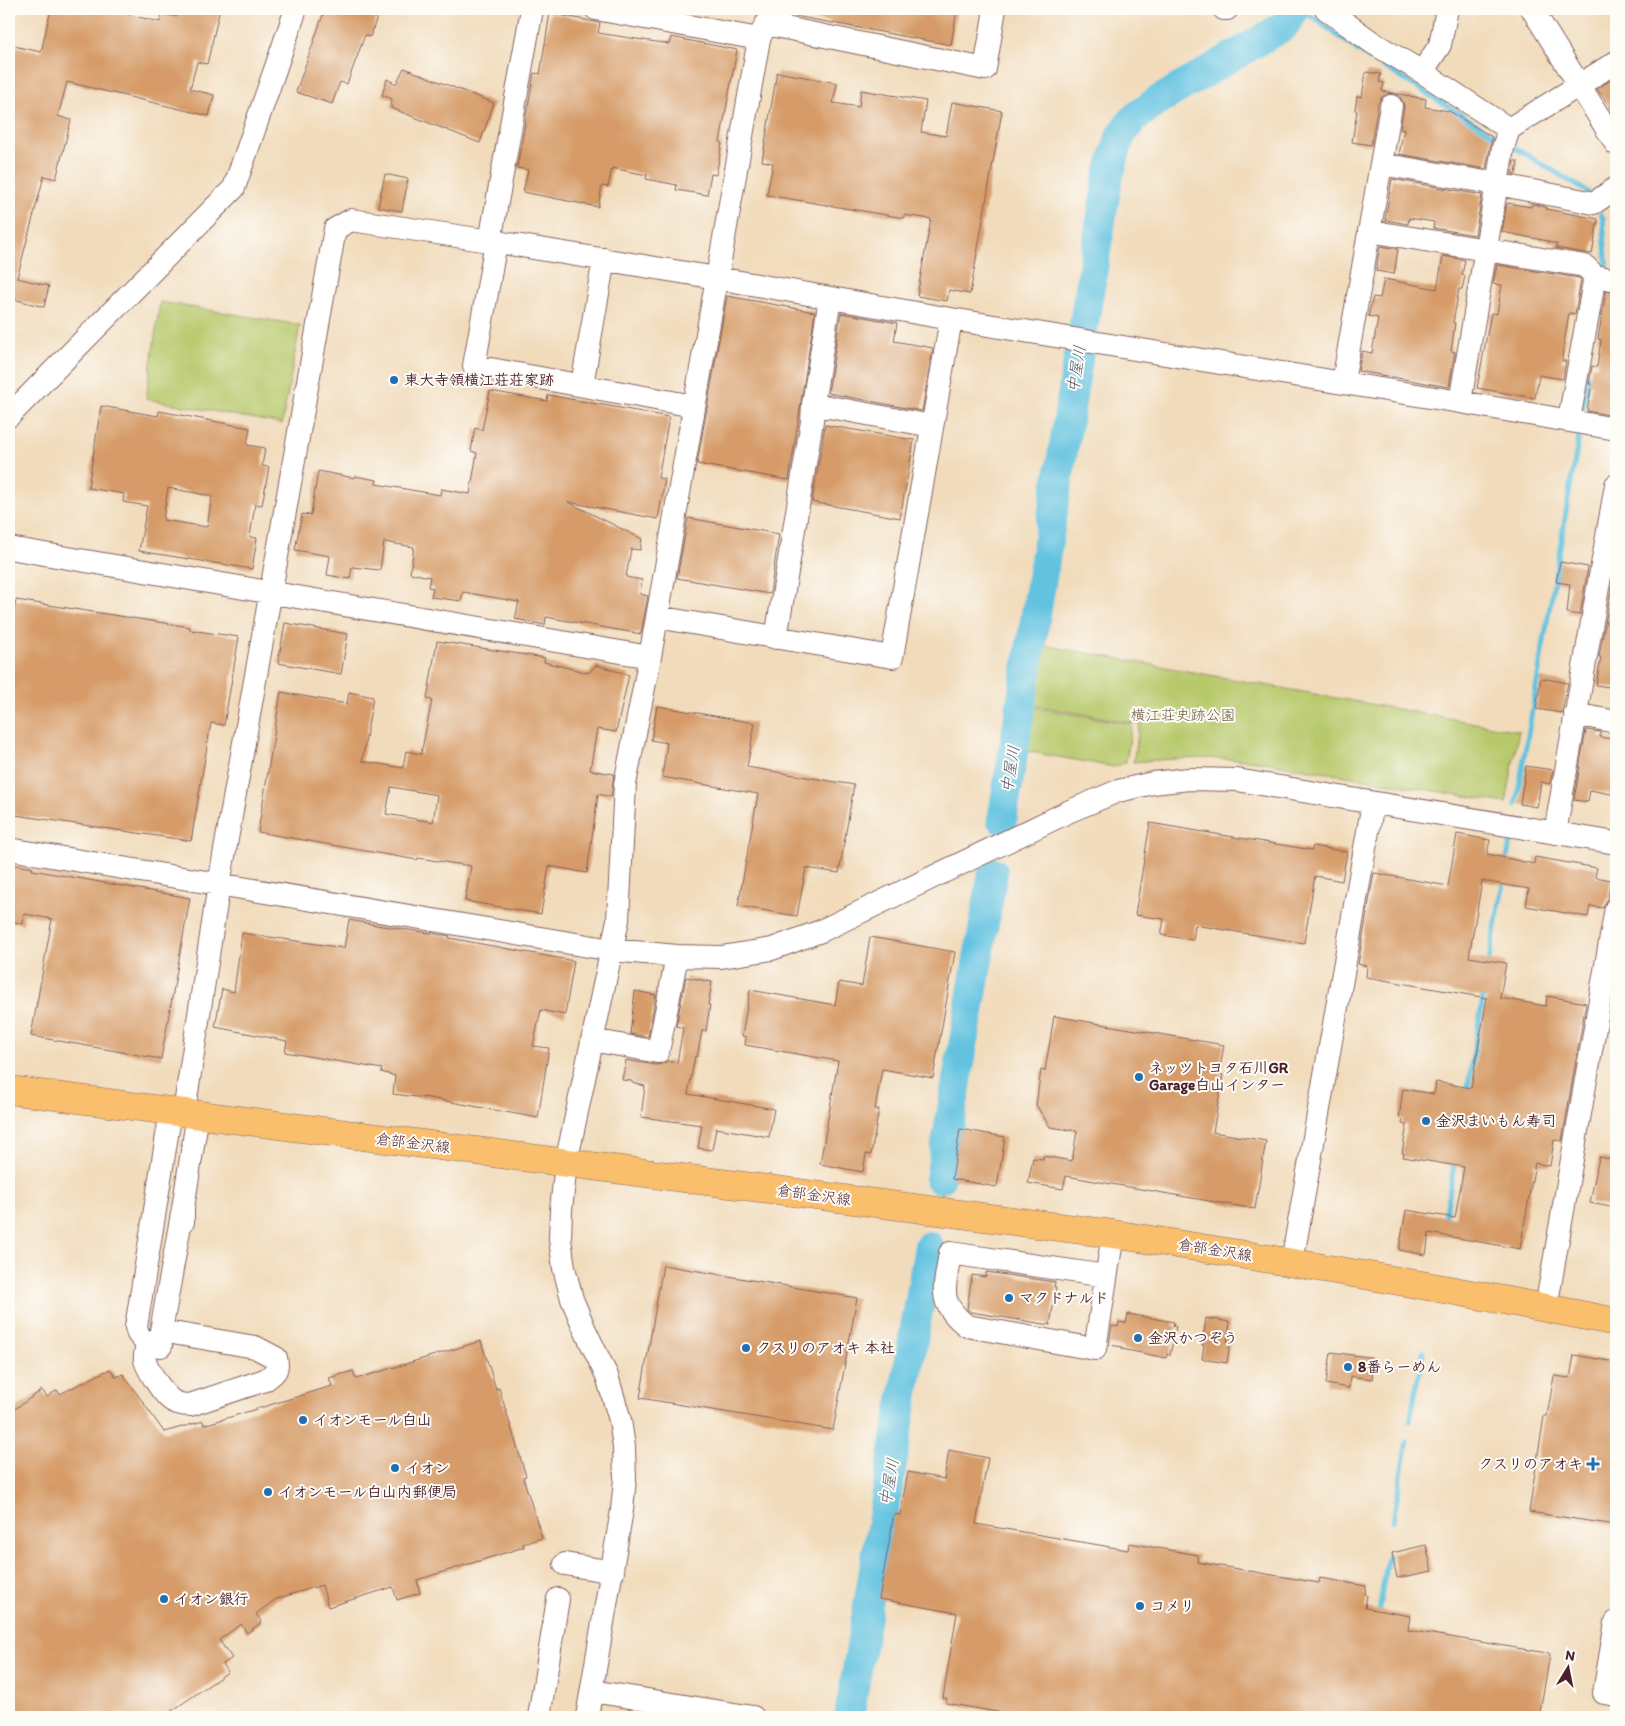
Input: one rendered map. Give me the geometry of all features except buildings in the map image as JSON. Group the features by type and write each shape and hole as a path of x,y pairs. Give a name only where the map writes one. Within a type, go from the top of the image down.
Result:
{"main road":[{"name":"倉部金沢線","path":"9,1090 1113,1234 1292,1262 1616,1322"}],"street":[{"path":"9,416 234,188 296,9"},
{"path":"532,9 474,366 694,406"},
{"path":"596,9 764,24 985,69 995,9"},
{"path":"1326,9 1373,43 1422,72 1509,130"},
{"path":"1422,72 1440,45 1447,9"},
{"path":"1532,9 1616,144"},
{"path":"587,1717 622,1510 625,1479 624,1447 620,1420 612,1392 575,1307 564,1268 560,1239 561,1210 566,1163 618,920 625,784 650,657 764,24"},
{"path":"1460,402 1503,148 1509,130 1616,62"},
{"path":"1343,382 1391,106"},
{"path":"1381,164 1594,203 1616,188"},
{"path":"276,1358 250,1359 147,1344 138,1334 136,1327 184,1113 218,884 335,229 351,220 493,241 1616,429"},
{"path":"1369,231 1585,266 1605,278 1569,420"},
{"path":"582,385 604,259"},
{"path":"776,638 812,421 830,298"},
{"path":"657,617 892,657 950,319"},
{"path":"813,404 932,426"},
{"path":"1555,833 1616,484"},
{"path":"9,548 650,657"},
{"path":"1575,714 1616,722"},
{"path":"9,849 612,950 677,956 721,957 772,949 821,931 1070,811 1118,791 1153,783 1189,779 1237,780 1616,843"},
{"path":"1292,1262 1373,803"},
{"path":"1546,1308 1616,908"},
{"path":"592,1040 658,1052 677,956"},
{"path":"147,1344 144,1358 147,1366 168,1398 186,1405 265,1380 274,1374 278,1366 276,1358 255,1347 161,1331 183,1208 184,1113"},
{"path":"1106,1276 950,1253 944,1297 956,1318 967,1326 1095,1349 1113,1234"},
{"path":"565,1564 613,1572"},
{"path":"539,1717 558,1599"},
{"path":"1616,1622 1604,1693 1616,1695"},
{"path":"592,1691 753,1717"}],"green space":[{"path":"160,302 300,325 282,424 146,399"},
{"name":"横江荘史跡公園","path":"1043,645 1519,731 1506,803 1257,761 1195,759 1133,762 1140,724 1033,705"},
{"path":"1032,707 1132,724 1126,762 1114,767 1025,751"}],"waterway":[{"name":"中屋川","path":"1002,820 1108,178 1120,137 1133,119 1154,103 1284,26 1295,9"},
{"path":"1307,13 1360,52 1494,135"},
{"path":"1514,147 1588,192"},
{"path":"1601,214 1603,218 1607,270"},
{"path":"1582,415 1588,376"},
{"path":"1516,805 1580,430"},
{"path":"1506,863 1510,844"},
{"name":"中屋川","path":"940,1179 993,872"},
{"path":"1488,966 1504,879"},
{"path":"1467,1092 1484,992"},
{"path":"1444,1223 1455,1160"},
{"name":"中屋川","path":"849,1717 929,1246"},
{"path":"1410,1421 1423,1352"},
{"path":"1393,1521 1407,1441"},
{"path":"1378,1614 1388,1556"}],"place":[{"name":"東大寺領横江荘荘家跡","path":"394,380"},
{"name":"ネッツトヨタ石川GR Garage白山インター","path":"1139,1077"},
{"name":"金沢まいもん寿司","path":"1426,1121"},
{"name":"マクドナルド","path":"1009,1298"},
{"name":"金沢かつぞう","path":"1138,1338"},
{"name":"クスリのアオキ 本社","path":"746,1348"},
{"name":"8番らーめん","path":"1348,1367"},
{"name":"イオンモール白山","path":"303,1420"},
{"name":"クスリのアオキ","path":"1593,1464"},
{"name":"イオン","path":"395,1468"},
{"name":"イオンモール白山内郵便局","path":"268,1492"},
{"name":"イオン銀行","path":"164,1599"},
{"name":"コメリ","path":"1140,1606"}]}
